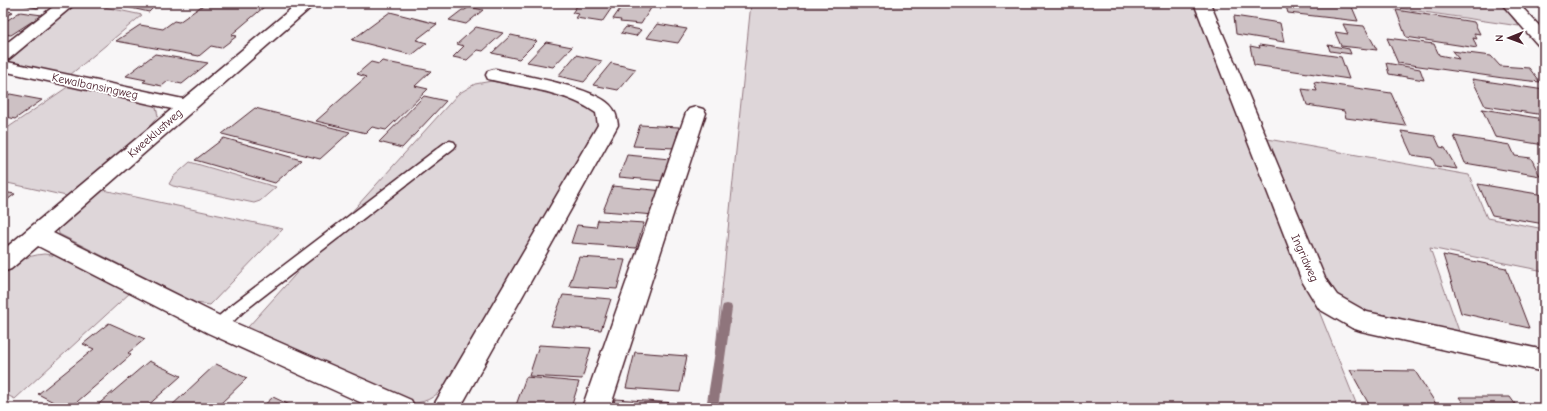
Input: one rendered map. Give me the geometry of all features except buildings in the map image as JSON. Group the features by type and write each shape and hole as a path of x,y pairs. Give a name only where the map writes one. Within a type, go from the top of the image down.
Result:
{"street":[{"path":"3,55 68,3"},
{"name":"Kweeklustweg","path":"3,263 308,3"},
{"name":"Ingridweg","path":"1202,3 1314,281 1328,302 1361,321 1544,360"},
{"path":"1509,3 1544,41"},
{"name":"Kewalbansingweg","path":"3,66 187,106"},
{"path":"446,408 608,124 607,114 602,107 588,100 566,92 495,74"},
{"path":"596,408 696,113"},
{"path":"36,235 217,326 401,408"}],"lane":[{"path":"217,326 238,308 450,145"}],"shaded area":[{"path":"74,3 85,3 142,15 70,75 6,62 7,58"},
{"path":"751,3 1195,3 1358,408 710,408"},
{"path":"1348,3 1501,3 1519,26 1390,7"},
{"path":"492,81 562,97 588,107 597,114 598,119 596,133 449,382 437,394 428,400 412,403 248,327 458,94 475,84"},
{"path":"69,86 149,102 156,107 158,116 141,137 71,197 3,182 3,131"},
{"path":"1262,138 1469,175 1487,218 1544,229 1544,271 1430,248 1461,337 1373,318 1333,299"},
{"path":"190,162 276,187 260,201 254,203 169,184 173,177"},
{"path":"99,189 283,229 210,305 196,303 59,234 58,229 63,220"},
{"path":"44,254 60,256 131,292 15,399 3,393 3,273 22,260 32,256"}],"waterway":[{"path":"712,408 727,308"}]}
